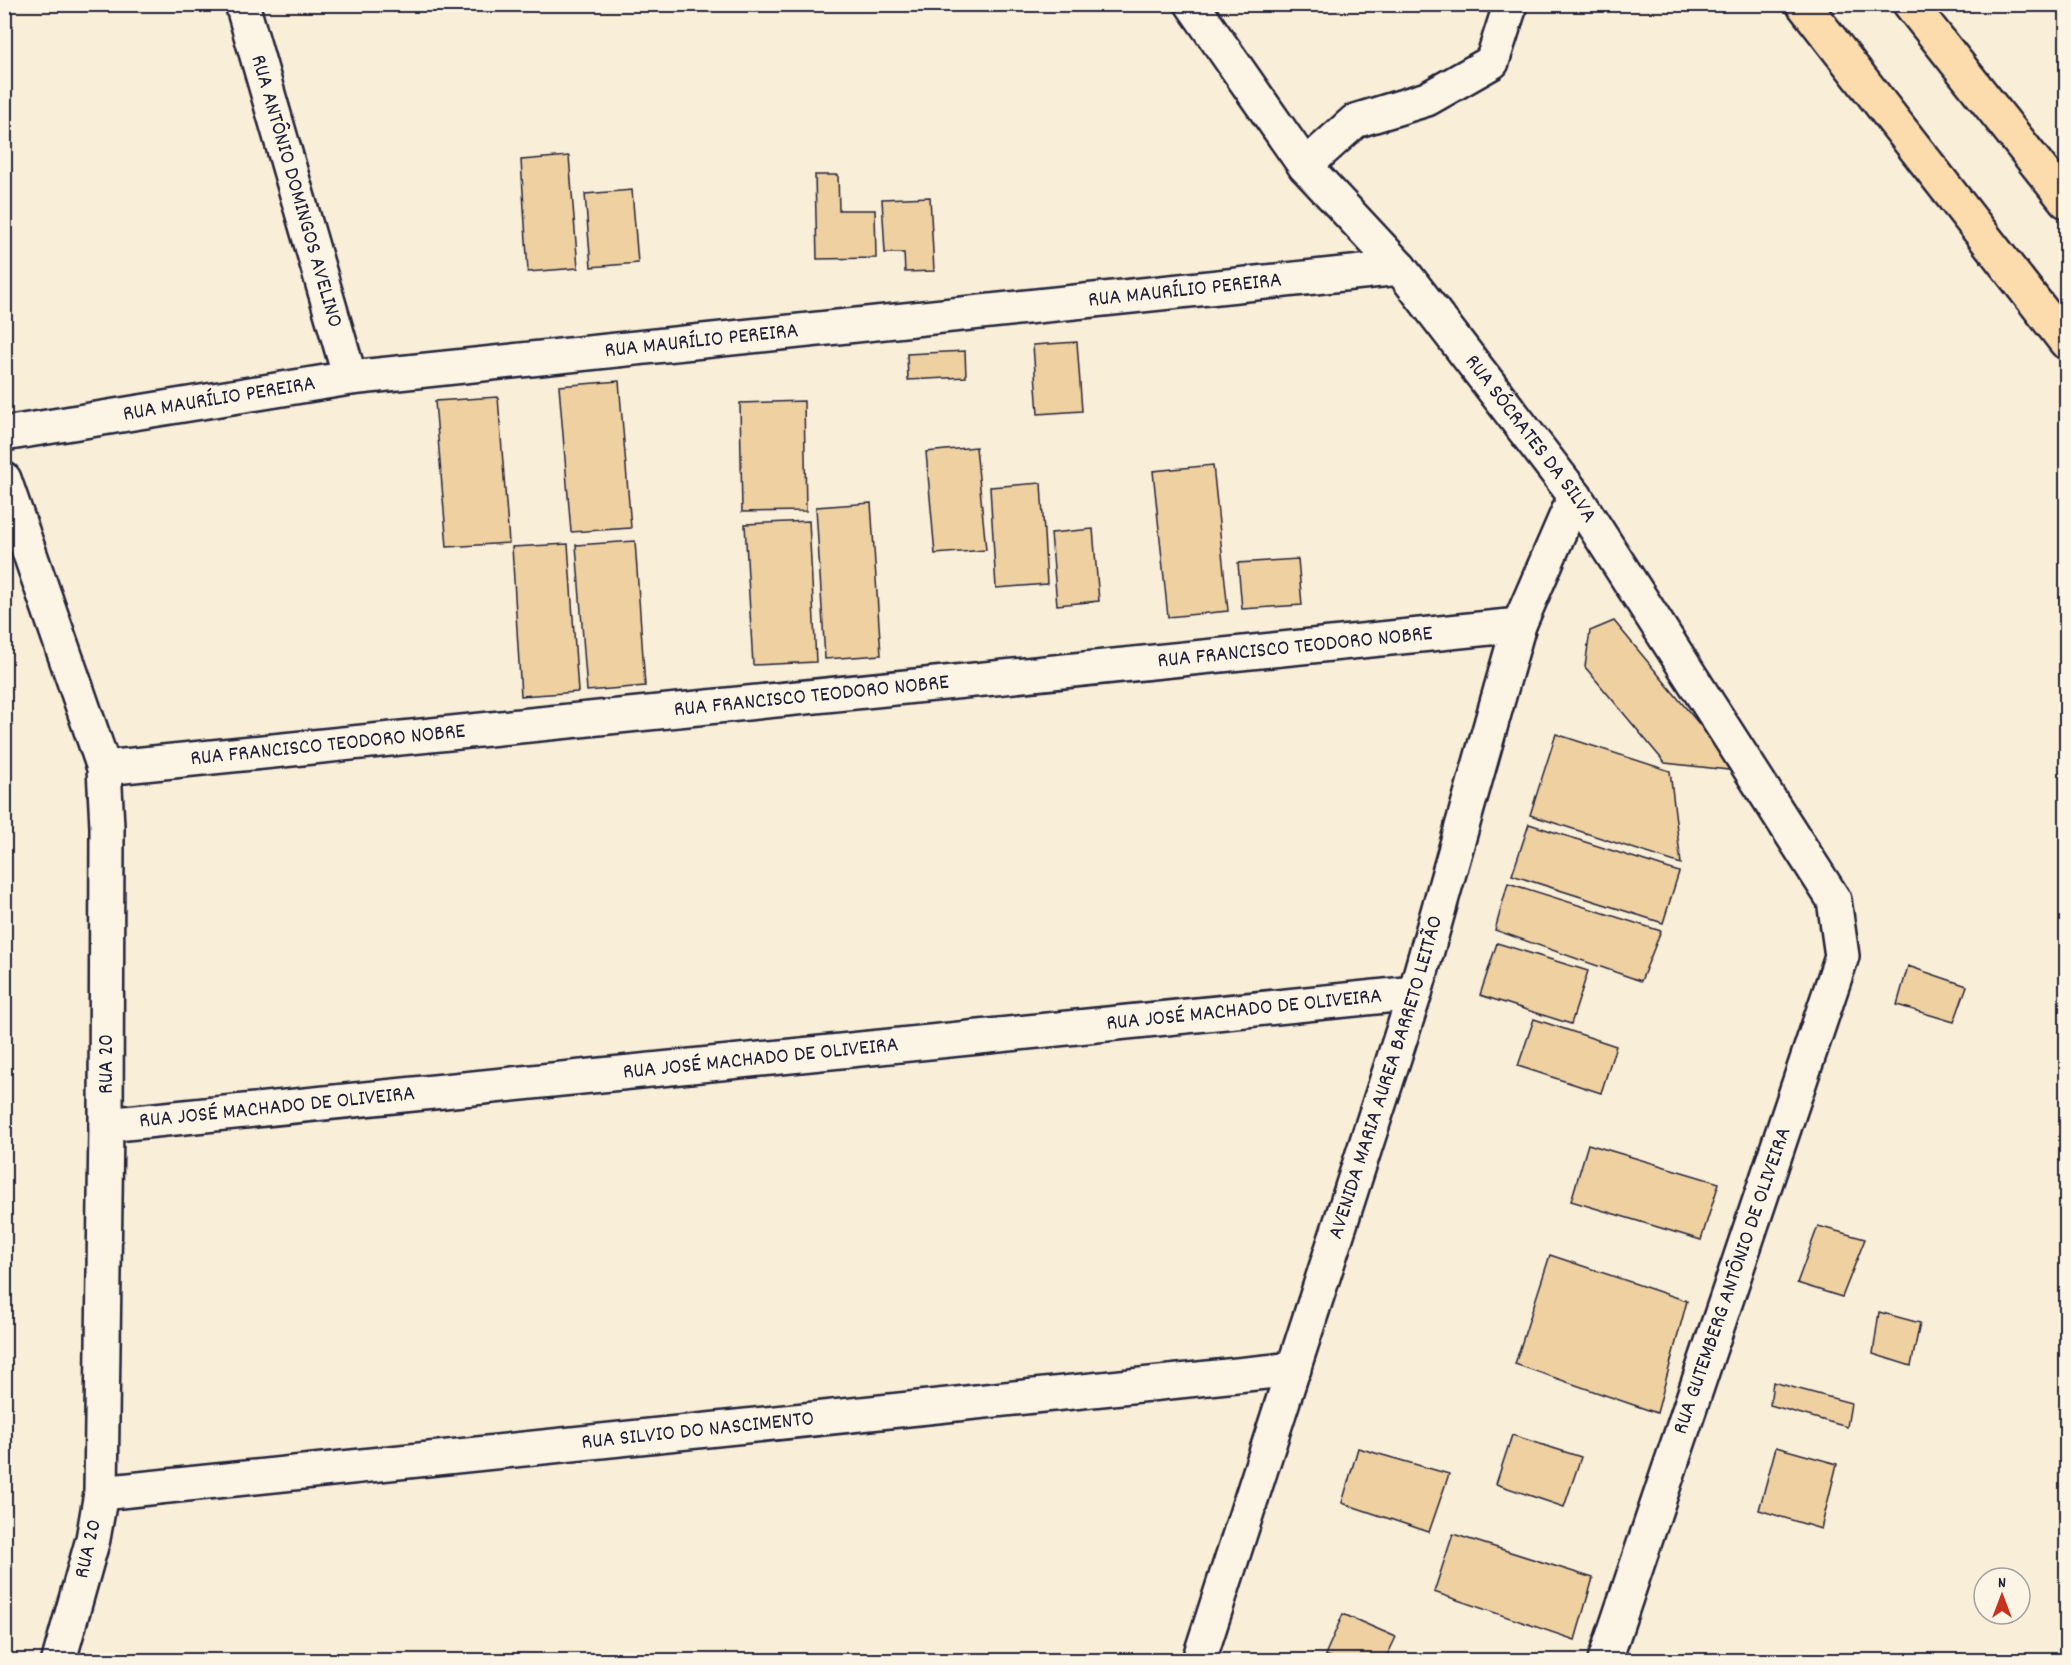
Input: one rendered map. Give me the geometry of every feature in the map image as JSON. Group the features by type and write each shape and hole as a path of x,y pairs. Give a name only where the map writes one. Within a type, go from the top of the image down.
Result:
{"highway":[{"path":"1803,4 2067,342"},
{"path":"1910,4 2067,201"}],"street":[{"name":"RUA ANTÔNIO DOMINGOS AVELINO","path":"242,4 350,378"},
{"name":"RUA SÓCRATES DA SILVA","path":"1192,4 1305,166 1400,268 1575,496 1834,900"},
{"path":"1305,166 1355,121 1427,99 1492,62 1509,9 1508,4"},
{"name":"RUA MAURÍLIO PEREIRA","path":"4,434 350,378 1400,268"},
{"name":"RUA 20","path":"4,479 104,768 107,827 101,1494 93,1539 59,1660"},
{"name":"AVENIDA MARIA AUREA BARRETO LEITÃO","path":"1199,1660 1415,993 1519,625 1575,496"},
{"name":"RUA FRANCISCO TEODORO NOBRE","path":"104,768 1519,625"},
{"name":"RUA GUTEMBERG ANTÔNIO DE OLIVEIRA","path":"1605,1660 1842,956 1834,900"},
{"name":"RUA JOSÉ MACHADO DE OLIVEIRA","path":"106,1125 1415,993"},
{"name":"RUA SILVIO DO NASCIMENTO","path":"101,1494 1294,1369"}],"building":[{"path":"569,156 578,268 528,272 521,160"},
{"path":"815,175 838,175 839,210 875,210 876,258 817,259"},
{"path":"632,190 638,263 591,267 585,194"},
{"path":"930,197 934,271 905,272 904,253 885,253 882,199"},
{"path":"1077,342 1082,411 1038,414 1033,345"},
{"path":"965,351 966,377 908,380 907,354"},
{"path":"619,381 631,528 571,532 559,386"},
{"path":"498,397 509,543 447,547 435,401"},
{"path":"804,401 806,511 742,512 740,403"},
{"path":"976,447 986,550 935,554 926,452"},
{"path":"1213,465 1228,611 1168,617 1153,471"},
{"path":"1041,483 1047,584 996,588 990,487"},
{"path":"871,503 881,655 825,659 816,507"},
{"path":"809,521 816,662 753,665 745,524"},
{"path":"1093,529 1099,601 1057,605 1051,533"},
{"path":"635,541 645,686 587,691 576,545"},
{"path":"568,544 578,692 521,696 512,547"},
{"path":"1298,559 1302,605 1242,609 1238,563"},
{"path":"1614,621 1738,771 1665,763 1585,667 1590,631"},
{"path":"1556,734 1670,771 1681,864 1530,815"},
{"path":"1529,824 1679,872 1663,923 1512,875"},
{"path":"1508,883 1661,931 1641,981 1495,930"},
{"path":"1497,943 1588,971 1571,1024 1480,995"},
{"path":"1908,966 1967,986 1954,1022 1897,1005"},
{"path":"1534,1019 1616,1046 1601,1093 1518,1066"},
{"path":"1588,1144 1719,1183 1701,1240 1571,1201"},
{"path":"1818,1226 1865,1239 1842,1297 1797,1283"},
{"path":"1550,1255 1687,1301 1657,1413 1515,1364"},
{"path":"1879,1312 1920,1323 1911,1366 1873,1354"},
{"path":"1773,1382 1851,1403 1847,1427 1770,1405"},
{"path":"1512,1435 1581,1457 1564,1507 1496,1484"},
{"path":"1776,1447 1837,1464 1821,1529 1759,1510"},
{"path":"1358,1448 1449,1474 1429,1532 1342,1503"},
{"path":"1453,1534 1593,1578 1575,1640 1434,1592"},
{"path":"1343,1614 1396,1637 1385,1660 1337,1660 1325,1655"}]}
